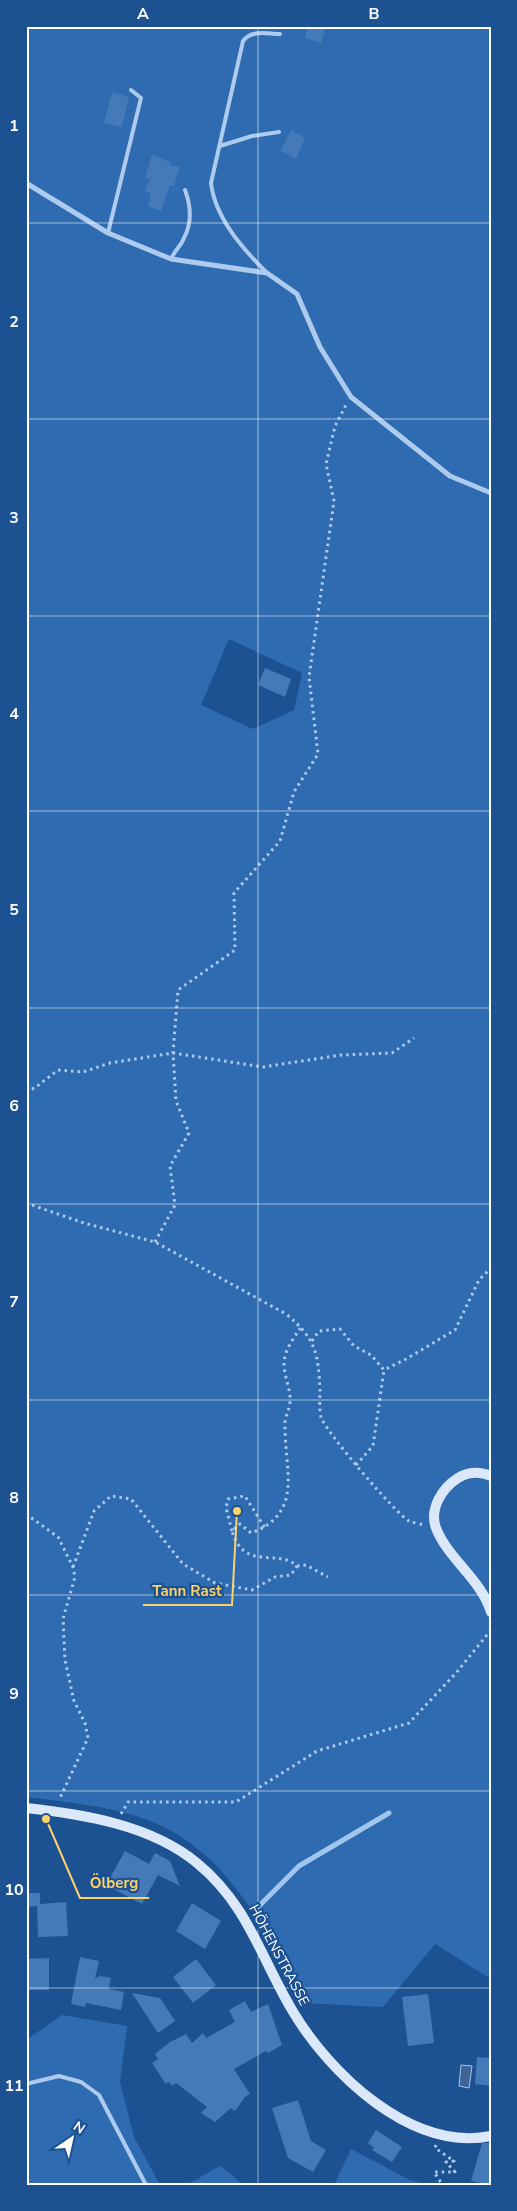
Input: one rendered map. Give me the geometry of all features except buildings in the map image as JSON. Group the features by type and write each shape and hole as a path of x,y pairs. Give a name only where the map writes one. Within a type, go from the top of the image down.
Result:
{"street":[{"path":"26,183 108,233 171,259 267,273 297,294 320,346 351,397 450,476 491,493"},
{"path":"491,1476 469,1473 449,1484 435,1507 436,1527 447,1546 483,1593 491,1612"},
{"name":"HÖHENSTRASSE","path":"26,1808 114,1824 143,1832 196,1862 229,1895 240,1910 291,2009 316,2045 344,2075 402,2121 440,2134 467,2138 491,2136"}],"lane":[{"path":"267,273 246,251 214,201 211,183 243,41 247,35 254,33 280,34"},
{"path":"108,233 141,98 131,90"},
{"path":"220,146 257,135 280,132"},
{"path":"171,259 175,248 184,239 189,220 191,205 185,190"},
{"path":"26,2084 60,2076 81,2082 99,2095 146,2185"}],"path":[{"path":"155,1242 174,1205 170,1166 189,1132 176,1101 173,1053 178,990 235,950 234,893 280,841 294,792 318,754 309,677 334,501 326,464 335,426 351,397"},
{"path":"26,1092 36,1087 58,1070 83,1072 110,1063 173,1053 263,1067 341,1055 392,1053 414,1038"},
{"path":"26,1203 155,1242 286,1314 301,1326 312,1341 319,1364 321,1417 332,1438 409,1521 436,1527"},
{"path":"384,1370 455,1330 479,1280 491,1268"},
{"path":"232,1531 240,1524 251,1533 265,1528 278,1517 289,1490 285,1423 290,1400 284,1364 289,1346 301,1326"},
{"path":"312,1341 319,1331 340,1329 354,1346 371,1355 384,1370 373,1446 356,1465"},
{"path":"73,1567 94,1511 111,1496 131,1499 183,1564 215,1583 252,1590 275,1577 291,1574 297,1566"},
{"path":"265,1528 245,1496 228,1499 226,1508 236,1544 249,1553 264,1559 291,1561 297,1566 306,1565 328,1577"},
{"path":"26,1514 58,1537 73,1567 75,1577 64,1619 65,1660 74,1701 85,1723 88,1738 54,1812"},
{"path":"114,1824 128,1802 236,1802 317,1752 409,1723 456,1673 491,1630"},
{"path":"439,2185 442,2184 434,2172 455,2172 446,2162 454,2161 436,2148 440,2134"}],"shaded area":[{"path":"26,26 491,26 491,1979 435,1944 383,2007 302,2003 272,1945 239,1892 219,1868 196,1848 170,1830 139,1817 83,1804 26,1797","holes":["229,639 302,673 294,710 253,729 201,705"]},
{"path":"62,2015 127,2026 120,2082 134,2137 160,2185 26,2185 26,2040"},
{"path":"461,2065 472,2066 469,2088 459,2086"},
{"path":"351,2149 410,2180 427,2185 334,2185"},
{"path":"220,2166 244,2185 186,2185"}],"waterway":[{"path":"258,1907 299,1866 389,1813"}],"place":[{"name":"Tann Rast","path":"237,1511"},
{"name":"Ölberg","path":"46,1819"}]}
